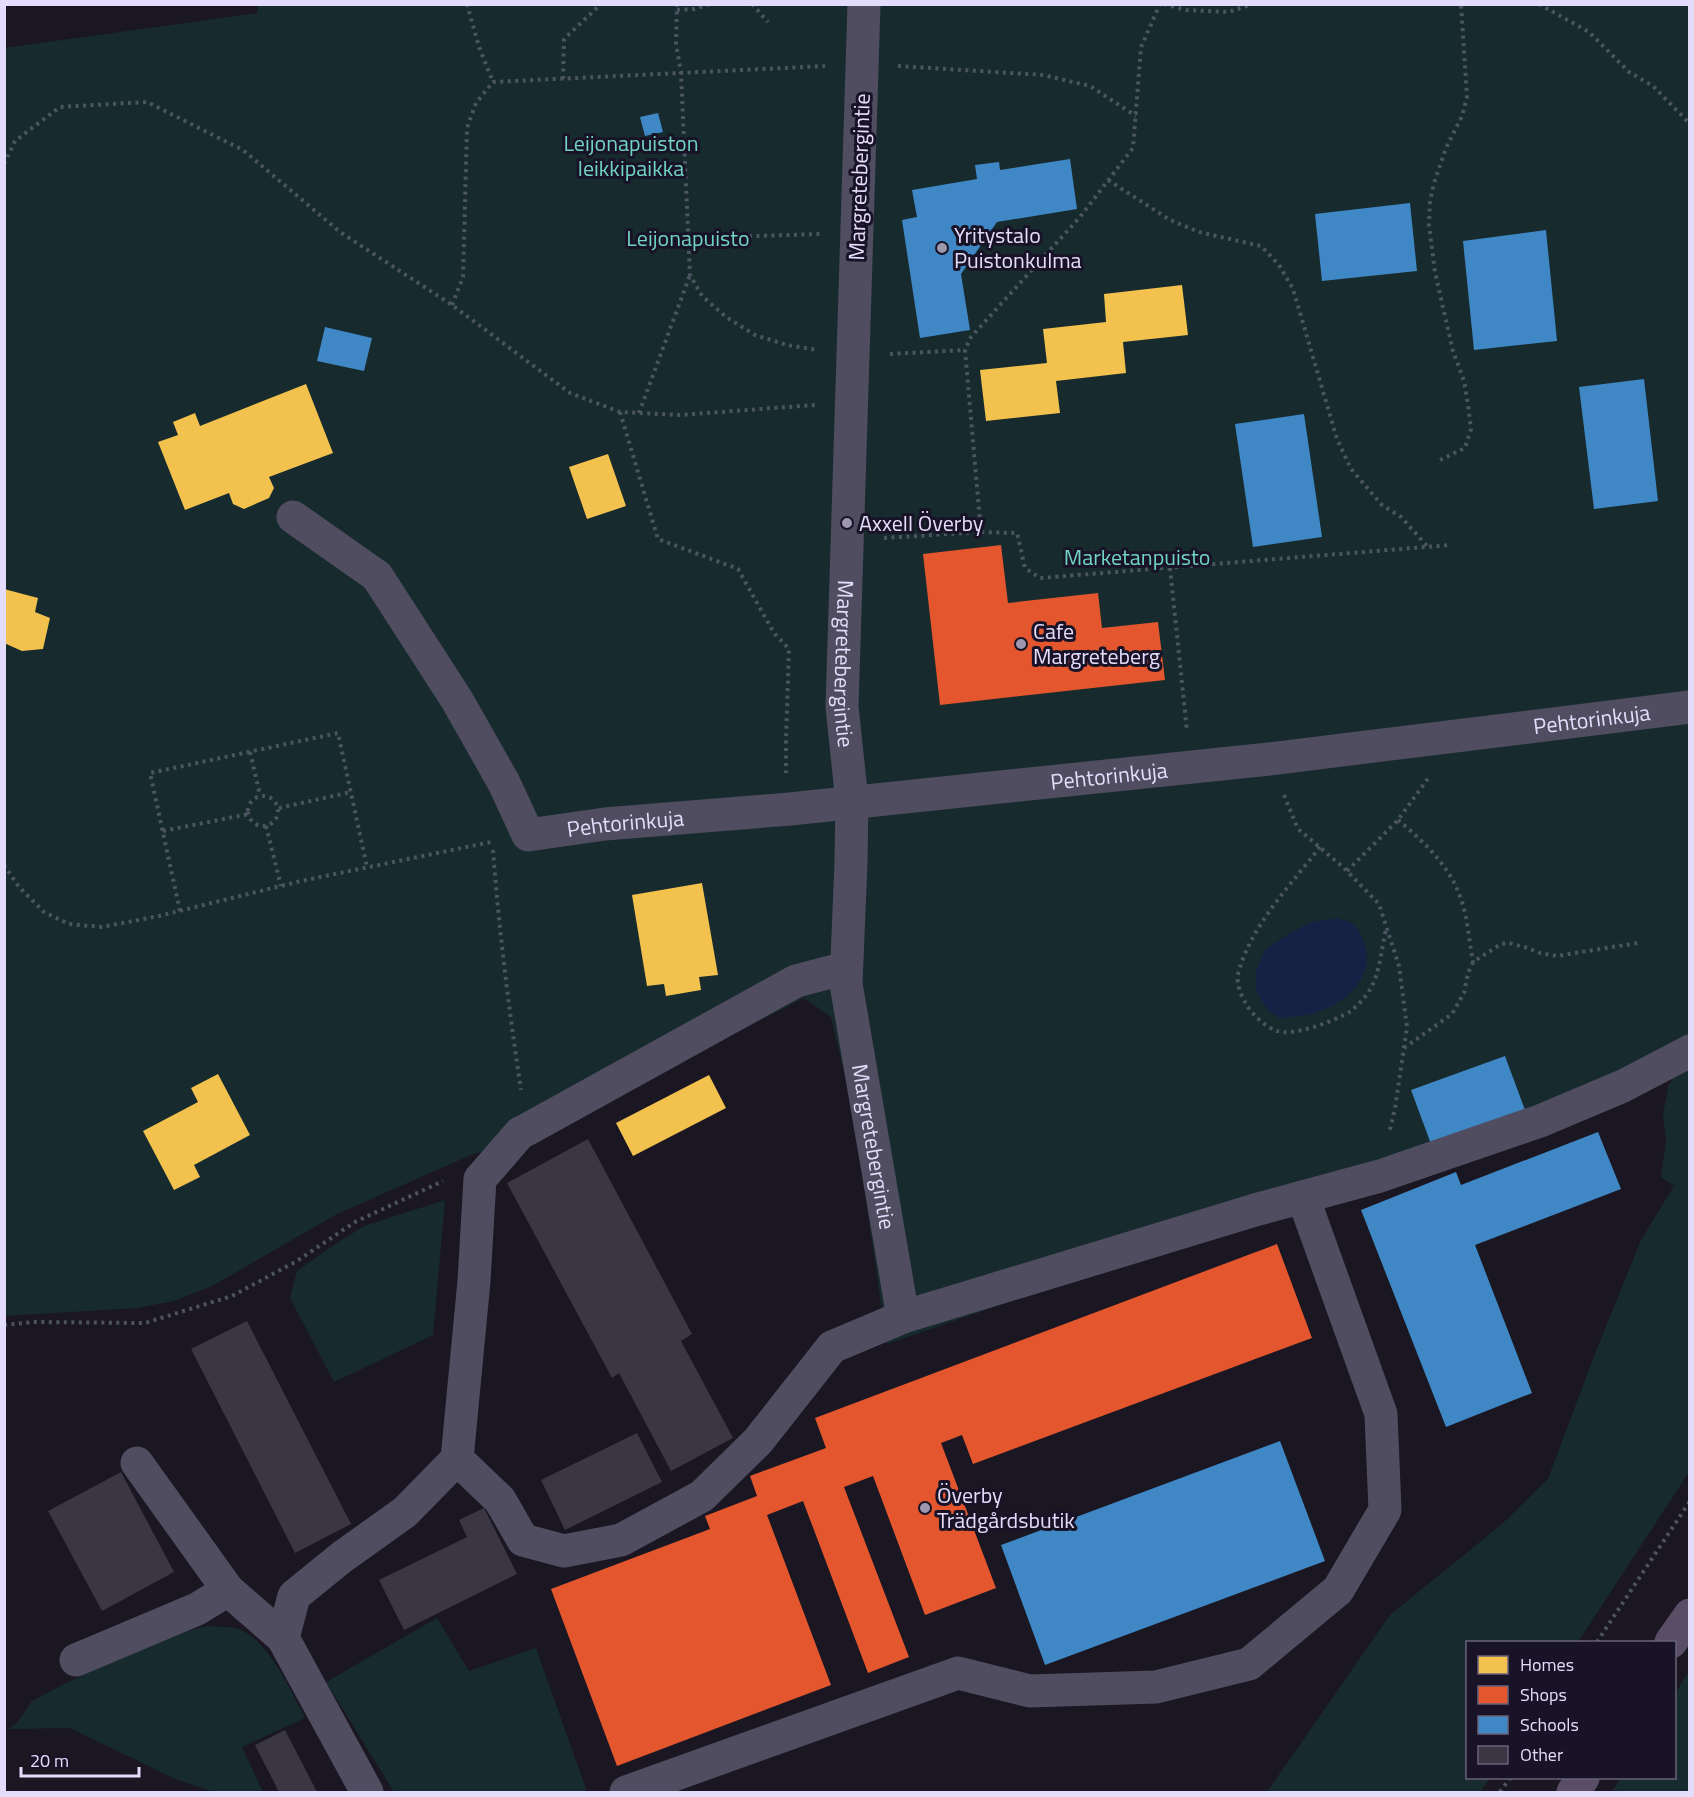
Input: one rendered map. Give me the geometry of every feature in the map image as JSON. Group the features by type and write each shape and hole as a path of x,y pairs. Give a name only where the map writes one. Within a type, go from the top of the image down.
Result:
{"main road":[{"path":"1672,1641 1689,1615"},
{"path":"1573,1792 1582,1779"}],"street":[{"name":"Margretebergintie","path":"864,4 842,707 852,801 852,862 846,984 903,1317"},
{"name":"Pehtorinkuja","path":"293,517 377,576 457,700 504,783 528,835 605,824 790,809 1269,759 1689,707"},
{"path":"283,1638 294,1596 342,1557 405,1512 457,1459 474,1281 480,1179 520,1133 796,981 846,968"},
{"path":"457,1459 500,1500 523,1540 564,1551 621,1540 702,1496 758,1441 832,1347 903,1317 1380,1176 1540,1121 1623,1086 1689,1051"},
{"path":"626,1792 958,1673 1030,1691 1041,1691 1156,1687 1249,1664 1338,1590 1385,1510 1381,1414 1303,1197"},
{"path":"137,1463 228,1590 283,1638 367,1792"},
{"path":"76,1660 197,1609 228,1590"}],"path":[{"path":"467,4 479,47 494,82"},
{"path":"563,79 564,39 601,4"},
{"path":"639,413 690,275 681,73 676,45 677,7 693,9 710,4"},
{"path":"752,4 768,22"},
{"path":"981,531 964,350 971,336 1080,217 1133,148 1141,47 1162,4 1186,10 1229,12 1252,4"},
{"path":"1440,460 1465,448 1471,429 1464,381 1453,351 1435,272 1429,225 1430,200 1435,180 1446,148 1462,116 1467,97 1461,4"},
{"path":"1539,4 1588,32 1629,72 1653,86 1689,124"},
{"path":"452,305 463,277 467,128 476,103 494,82 863,64 1043,75 1090,86 1136,116"},
{"path":"4,164 15,141 60,107 147,102 243,150 340,232 452,305 570,393 620,412 680,415 852,403"},
{"path":"1108,180 1170,220 1199,232 1261,246 1279,265 1293,289 1337,439 1351,469 1382,504 1401,517 1428,547"},
{"path":"689,238 857,232"},
{"path":"690,275 702,296 726,317 754,335 787,345 853,356 964,350"},
{"path":"620,412 658,539 738,569 774,633 789,649 786,739 790,809"},
{"path":"848,541 981,531 1017,533 1025,568 1040,578 1451,545"},
{"path":"1170,568 1191,767"},
{"path":"180,912 150,773 338,733 367,867"},
{"path":"1347,871 1398,820 1427,781 1443,738"},
{"path":"250,752 260,795"},
{"path":"1269,759 1298,829 1347,871 1379,904 1400,966 1407,1027 1395,1108 1380,1176"},
{"path":"279,808 351,792"},
{"path":"260,795 270,796 279,808 278,818 266,826 252,821 249,814 251,802 260,795"},
{"path":"163,831 249,814"},
{"path":"1398,820 1435,854 1461,897 1466,914 1473,962"},
{"path":"266,826 281,886"},
{"path":"4,865 19,887 38,907 57,920 69,924 102,927 180,912 281,886 492,841 498,922 508,1003 528,1129"},
{"path":"1320,847 1261,924 1244,960 1237,977 1241,996 1250,1010 1278,1032 1297,1031 1330,1021 1351,1011 1366,996 1375,982 1386,927"},
{"path":"1404,1048 1452,1014 1464,993 1473,962 1488,950 1501,944 1509,943 1557,956 1637,943"},
{"path":"4,1325 33,1322 145,1323 232,1296 297,1261 355,1222 447,1180"},
{"path":"1598,1641 1689,1501"},
{"path":"1500,1792 1509,1779"}],"green space":[{"name":"Marketanpuisto","path":"258,4 1689,5 1689,1472 1579,1641 1466,1641 1466,1779 1489,1779 1480,1792 1267,1792 1390,1615 1502,1524 1548,1479 1641,1240 1674,1186 1661,1177 1666,1140 1663,1115 1668,1087 1676,1073 1543,1138 1073,1280 887,1344 852,1105 831,1017 804,998 536,1135 471,1155 337,1214 212,1286 174,1301 137,1308 5,1316 4,48 257,13"},
{"path":"445,1200 433,1335 334,1382 290,1298 297,1271 364,1226"},
{"path":"437,1618 469,1671 536,1648 587,1792 394,1792 326,1682"},
{"path":"207,1626 235,1628 247,1633 257,1642 277,1666 305,1718 242,1747 263,1792 214,1792 175,1779 70,1728 9,1729 17,1723 32,1701 68,1682 170,1636"},
{"path":"1689,1671 1689,1792 1612,1792 1620,1779 1676,1779 1676,1692"}],"water":[{"path":"1338,918 1355,925 1365,946 1366,964 1360,981 1348,995 1326,1009 1303,1016 1279,1018 1267,1009 1256,991 1256,971 1265,950 1290,933 1312,922"}],"building: Homes":[{"path":"1182,285 1188,335 1123,342 1126,373 1056,381 1060,413 986,421 980,370 1047,363 1043,329 1106,322 1104,294"},
{"path":"306,384 333,453 269,477 274,488 269,498 244,509 233,504 229,493 185,510 158,442 178,435 173,422 195,413 200,426"},
{"path":"608,454 626,506 587,519 569,467"},
{"path":"4,589 38,598 35,612 50,618 43,649 22,651 4,643"},
{"path":"702,883 718,975 699,977 701,990 666,996 664,984 647,986 632,895"},
{"path":"218,1074 250,1135 194,1165 200,1177 174,1190 143,1131 198,1102 191,1088"},
{"path":"709,1075 726,1108 633,1156 616,1123"}],"building: Shops":[{"path":"1001,545 1008,603 1098,593 1102,628 1158,622 1165,680 940,705 923,554"},
{"name":"Överby Trädgårdsbutik","path":"1277,1244 1312,1338 973,1464 962,1435 941,1443 996,1588 925,1615 873,1476 844,1487 909,1657 868,1673 803,1501 767,1515 831,1685 617,1766 551,1589 710,1529 705,1516 757,1496 750,1476 826,1448 815,1418"}],"building: Schools":[{"path":"658,113 663,132 645,136 640,117"},
{"name":"Yritystalo Puistonkulma","path":"1070,159 1077,209 997,222 961,274 970,330 920,338 902,220 917,217 912,190 977,179 975,165 999,162 1000,170"},
{"path":"1410,203 1417,271 1322,281 1315,214"},
{"path":"1546,230 1557,341 1474,350 1463,241"},
{"path":"325,327 372,338 364,371 317,361"},
{"path":"1644,379 1658,501 1594,509 1579,387"},
{"path":"1304,414 1322,537 1253,547 1235,424"},
{"path":"1505,1056 1525,1110 1431,1144 1411,1090"},
{"path":"1598,1132 1621,1189 1475,1245 1532,1393 1446,1427 1361,1210 1456,1172 1461,1185"},
{"path":"1280,1441 1325,1561 1045,1665 1001,1545"}],"building: Other":[{"path":"588,1139 692,1334 681,1341 733,1438 671,1471 619,1373 612,1378 507,1183"},
{"path":"247,1321 351,1524 295,1553 191,1349"},
{"path":"637,1433 662,1482 565,1530 541,1480"},
{"path":"121,1472 174,1572 102,1611 48,1511"},
{"path":"484,1508 517,1574 404,1630 379,1580 467,1537 459,1520"},
{"path":"285,1730 317,1792 279,1792 255,1745"}],"place":[{"name":"Yritystalo Puistonkulma","path":"942,248"},
{"name":"Axxell Överby","path":"847,523"},
{"name":"Cafe Margreteberg","path":"1021,644"},
{"name":"Överby Trädgårdsbutik","path":"925,1508"}],"park label":[{"name":"Leijonapuiston leikkipaikka","path":"631,156"},
{"name":"Leijonapuisto","path":"688,238"}]}
